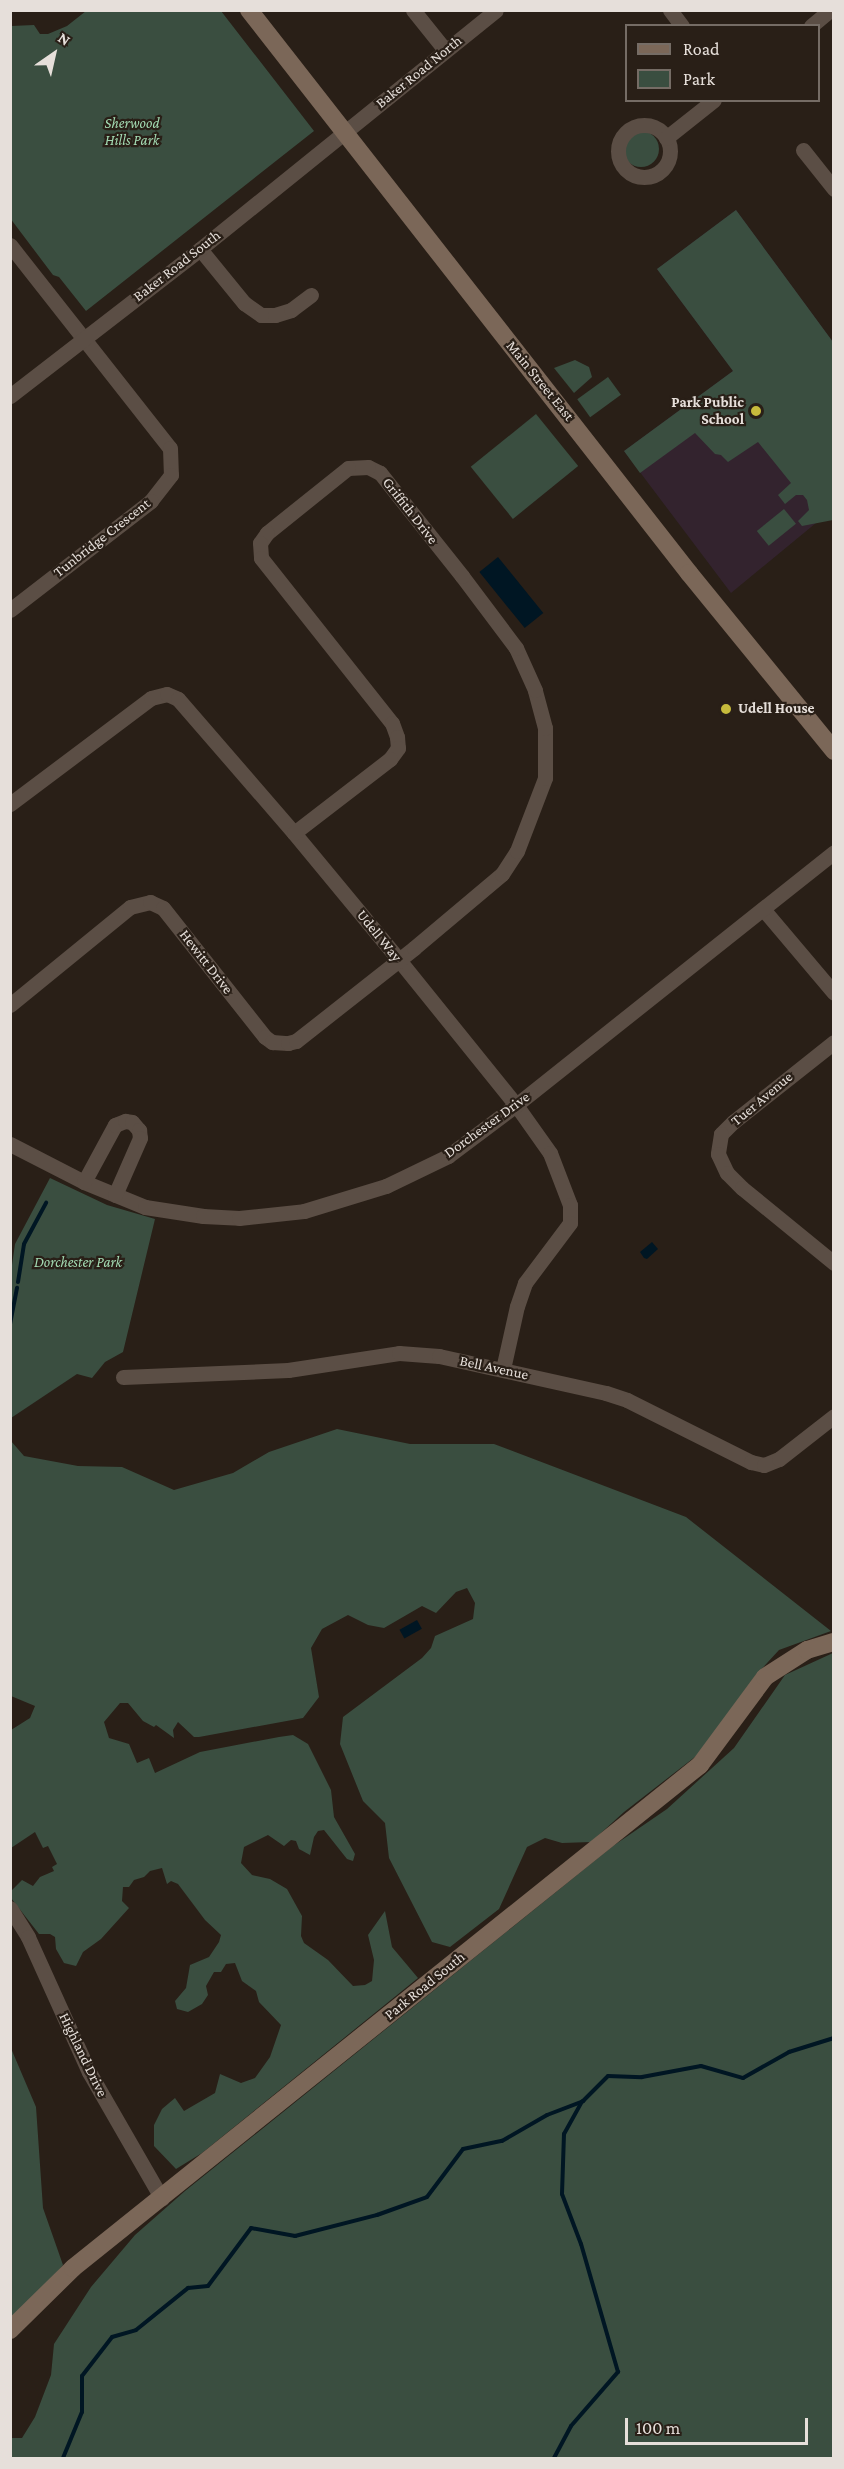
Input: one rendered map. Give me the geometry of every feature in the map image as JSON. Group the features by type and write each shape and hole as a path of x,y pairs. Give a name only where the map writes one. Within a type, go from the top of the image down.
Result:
{"main road":[{"name":"Main Street East","path":"249,10 343,134 585,437 689,573 834,751"},
{"name":"Park Road South","path":"10,2330 73,2268 162,2199 700,1765 765,1677 807,1650 834,1642"}],"street":[{"path":"413,10 445,50"},
{"name":"Baker Road North","path":"343,134 496,10"},
{"path":"670,10 680,24"},
{"path":"813,24 830,10"},
{"path":"666,138 711,102"},
{"name":"Baker Road South","path":"10,396 200,249 343,134"},
{"path":"803,150 834,189"},
{"name":"Tunbridge Crescent","path":"10,245 170,448 171,475 152,501 10,610"},
{"path":"200,249 244,303 261,315 275,315 291,310 311,295"},
{"name":"Griffith Drive","path":"294,833 390,759 398,748 397,736 392,723 261,558 260,543 267,533 348,468 368,466 380,473 516,648 536,690 545,728 545,778 517,851 502,874 482,893 399,960"},
{"name":"Udell Way","path":"10,804 151,698 167,694 178,699 294,833 399,960 516,1105 550,1153 570,1205 571,1217 567,1229 525,1283 517,1306 503,1369"},
{"name":"Dorchester Drive","path":"10,1144 84,1182 145,1207 203,1216 240,1218 304,1211 386,1186 447,1156 516,1105 834,852"},
{"name":"Hewitt Drive","path":"10,1005 130,907 143,902 163,908 265,1037 280,1044 296,1041 399,960"},
{"path":"763,909 834,993"},
{"name":"Tuer Avenue","path":"834,1042 732,1122 721,1134 718,1154 727,1173 741,1188 834,1263"},
{"path":"84,1182 115,1125 125,1121 132,1122 140,1131 140,1138 115,1195"},
{"name":"Bell Avenue","path":"123,1377 288,1370 399,1353 439,1356 503,1369 627,1400 741,1457 764,1465 779,1459 834,1416"},
{"name":"Highland Drive","path":"10,1908 28,1936 88,2072 162,2199"}],"shaded area":[{"name":"Park Public School","path":"736,210 833,342 833,509 731,593 624,451 733,371 657,269"}],"green space":[{"name":"Sherwood Hills Park","path":"86,11 221,11 314,131 86,311 59,277 53,275 10,218 11,26 34,25 40,34 48,34 67,26"},
{"path":"641,131 654,136 659,149 654,162 641,167 628,162 623,149 628,136"},
{"name":"Park Public School","path":"736,210 833,342 833,520 802,526 798,521 809,510 807,500 803,495 796,495 785,504 778,495 791,483 758,442 728,462 721,455 715,454 695,433 640,473 624,451 733,371 657,269"},
{"path":"575,360 589,367 592,377 574,393 554,368"},
{"path":"608,377 621,395 590,417 577,399"},
{"path":"536,414 578,466 513,519 471,467"},
{"path":"784,509 796,524 769,546 757,531"},
{"name":"Dorchester Park","path":"50,1178 107,1205 155,1219 123,1352 105,1362 92,1378 77,1374 11,1418 10,1279 15,1244"},
{"path":"337,1429 410,1444 494,1444 686,1517 831,1631 779,1650 756,1675 700,1753 624,1812 591,1842 562,1843 545,1838 527,1847 499,1909 450,1947 432,1942 389,1858 385,1823 363,1801 340,1744 343,1717 422,1658 431,1648 435,1636 473,1619 475,1603 467,1588 456,1592 436,1613 422,1606 384,1628 368,1625 348,1615 322,1629 311,1648 319,1697 303,1718 199,1737 194,1737 178,1722 173,1730 174,1738 156,1725 154,1727 143,1721 128,1703 120,1703 104,1722 109,1738 129,1744 137,1763 149,1758 155,1773 200,1752 279,1737 293,1735 308,1744 331,1790 334,1817 355,1854 353,1861 347,1859 324,1830 318,1831 314,1837 310,1855 299,1849 296,1841 291,1840 284,1846 268,1835 244,1847 241,1863 252,1875 270,1879 287,1889 302,1916 301,1936 304,1943 328,1960 353,1986 365,1985 372,1981 374,1960 368,1935 385,1911 392,1947 418,1978 202,2153 176,2169 154,2146 154,2125 162,2109 175,2098 184,2111 215,2093 220,2074 241,2083 255,2078 270,2057 281,2025 259,2002 256,1991 242,1981 235,1963 226,1964 221,1972 214,1972 206,1986 208,1995 202,2004 188,2012 177,2009 175,2001 186,1988 190,1965 209,1957 221,1935 205,1920 178,1884 171,1881 167,1884 162,1868 150,1871 144,1877 134,1880 129,1887 123,1887 122,1901 129,1908 101,1939 83,1952 76,1966 64,1963 56,1949 55,1937 50,1934 39,1934 11,1898 11,1891 22,1880 33,1886 40,1877 54,1871 52,1867 57,1864 48,1846 43,1848 35,1832 11,1848 11,1730 30,1718 35,1706 11,1696 11,1441 24,1456 78,1466 122,1467 174,1490 233,1473 269,1452"},
{"path":"833,1653 833,2458 11,2458 11,2438 22,2438 35,2417 51,2375 54,2344 91,2287 135,2235 185,2191 613,1846 667,1809 734,1748 785,1675"},
{"path":"10,2046 36,2107 43,2208 63,2265 28,2308 10,2325"}],"water":[{"path":"498,557 543,613 525,628 479,572"},
{"path":"652,1242 658,1249 647,1259 644,1258 640,1252"},
{"path":"417,1620 422,1629 404,1638 400,1630"}],"waterway":[{"path":"18,1282 24,1244 46,1203"},
{"path":"10,1324 17,1288"},
{"path":"63,2458 82,2412 82,2376 112,2337 136,2330 188,2288 208,2286 251,2228 295,2236 377,2215 427,2197 463,2149 502,2141 547,2115 583,2101 608,2076 642,2077 701,2066 743,2078 789,2052 834,2038"},
{"path":"554,2458 571,2426 618,2372 581,2244 562,2194 564,2134 582,2102"}],"place":[{"name":"Park Public School","path":"756,411"},
{"name":"Udell House","path":"726,709"}]}
